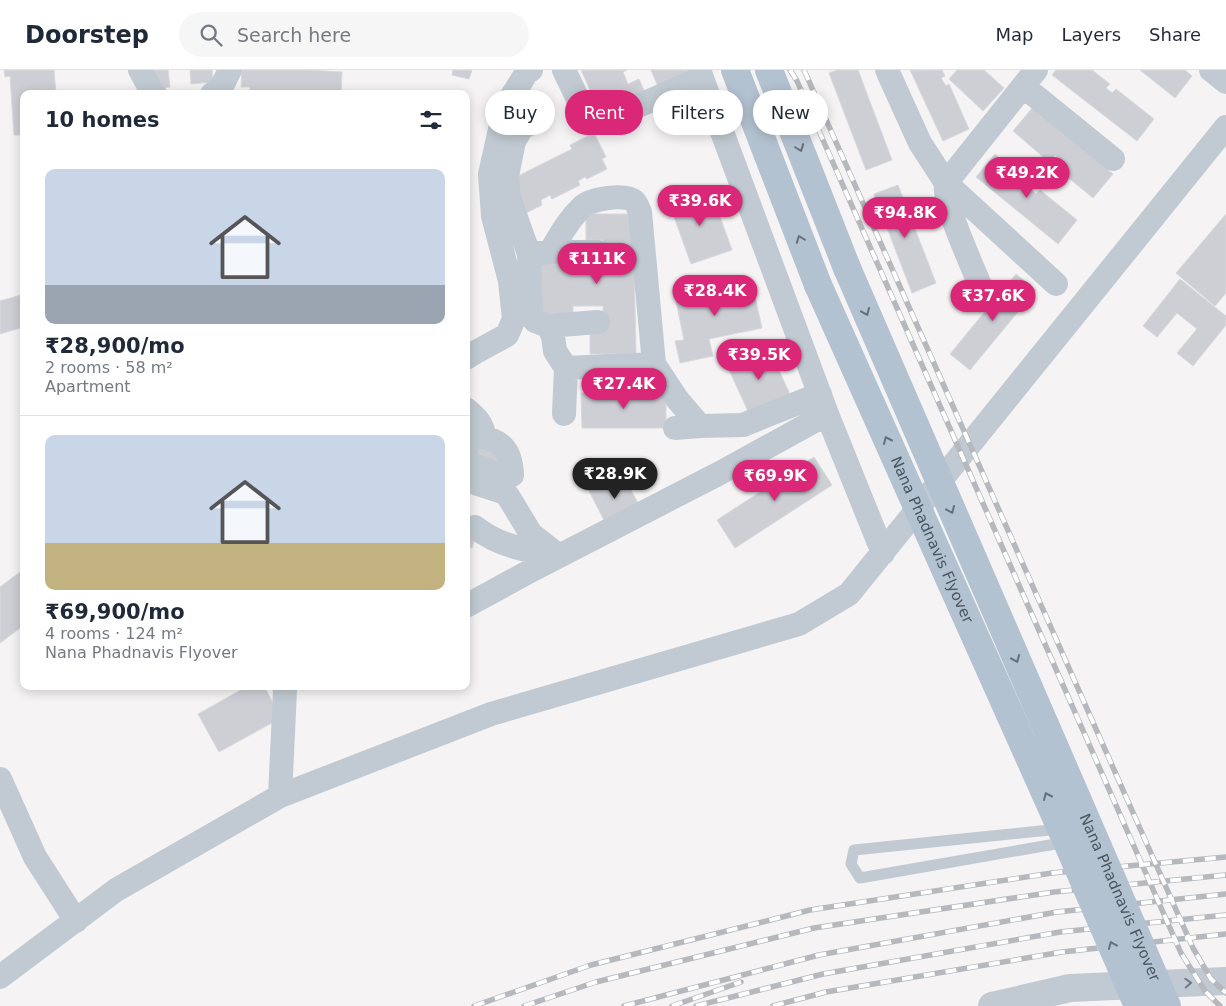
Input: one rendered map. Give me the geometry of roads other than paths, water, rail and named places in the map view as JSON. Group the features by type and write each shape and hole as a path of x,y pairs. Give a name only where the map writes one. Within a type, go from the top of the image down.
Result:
{"main road":[{"name":"Nana Phadnavis Flyover","path":"735,70 818,285 1072,832 1138,1006"},
{"name":"Nana Phadnavis Flyover","path":"769,70 847,268 1167,1006"}],"street":[{"path":"140,70 151,90"},
{"path":"217,90 222,86 230,70"},
{"path":"470,356 507,335 514,319 510,281 493,216 490,174 505,106 530,70"},
{"path":"564,70 585,114 590,120 598,121 606,120 700,74 824,404 883,553"},
{"path":"887,70 920,143 946,183 1056,284"},
{"path":"1210,70 1226,82"},
{"path":"984,295 944,189 946,183 1029,78 1113,159"},
{"path":"0,977 116,890 280,796 491,714 799,624 849,594 1226,127"},
{"path":"518,135 514,141 507,176 509,198 540,253"},
{"path":"598,322 548,326 536,321 531,314 540,253 584,205 614,196 625,197 634,202 640,212 654,364 677,400 700,426"},
{"path":"540,253 598,252"},
{"path":"548,326 553,336 555,350 566,368 564,414"},
{"path":"566,368 654,364"},
{"path":"675,428 743,425 824,404"},
{"path":"470,604 720,473 824,404"},
{"path":"470,464 508,478 512,475 508,455 504,447 495,440 474,430"},
{"path":"470,481 503,492 508,496 531,534 559,556"},
{"path":"475,526 487,536 526,551 559,556"},
{"path":"280,796 285,690"},
{"path":"0,779 27,841 76,921"},
{"path":"992,1006 1226,982"}],"lane":[{"path":"1072,832 854,850 851,864 860,878 1072,832 1100,825"}],"railway":[{"path":"790,70 797,81 1181,953 1205,991 1220,1006"},
{"path":"804,70 1193,948 1211,979 1226,993"},
{"path":"474,1006 591,965 810,910 1052,873 1226,857"},
{"path":"524,1006 596,982 814,928 1054,892 1226,875"},
{"path":"624,1006 819,955 1057,912 1226,894"},
{"path":"696,1006 823,974 1060,932 1226,915"},
{"path":"773,1006 826,992 1062,952 1226,934"},
{"path":"672,1006 741,982"}]}
